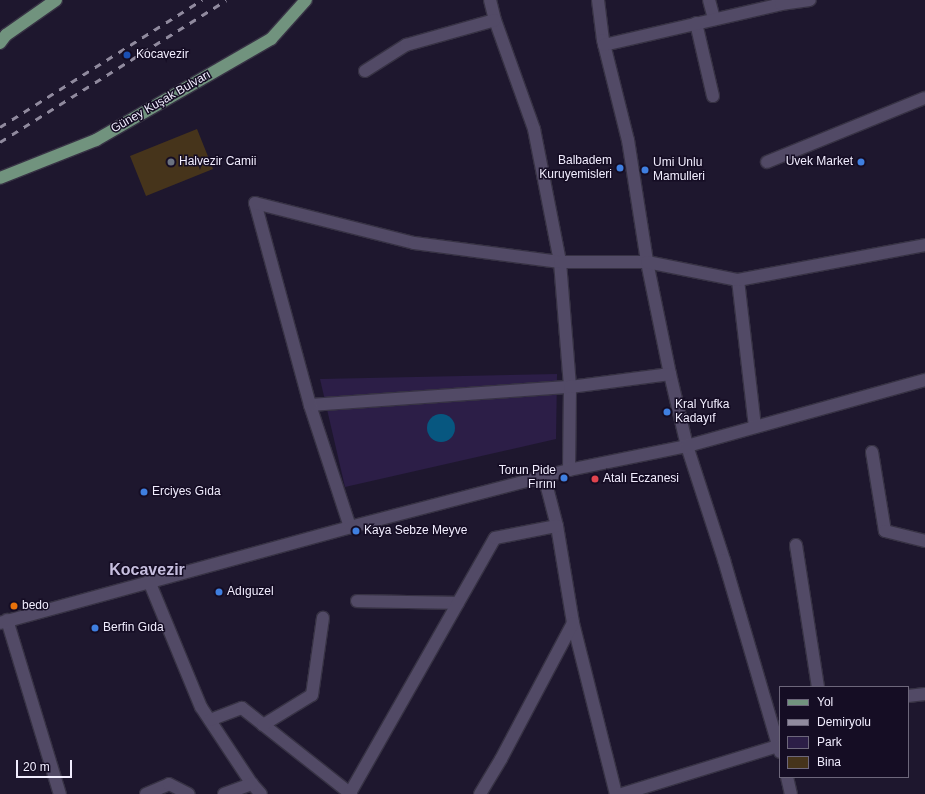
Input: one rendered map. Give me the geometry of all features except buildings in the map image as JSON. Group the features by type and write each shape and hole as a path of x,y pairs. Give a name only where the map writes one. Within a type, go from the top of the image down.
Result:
{"main road":[{"path":"0,43 6,35 56,0"},
{"name":"Güney Kuşak Bulvarı","path":"0,178 96,140 271,39 306,0"}],"street":[{"path":"490,0 495,20 534,129 560,262 570,387 569,470"},
{"path":"598,0 604,45 628,140 647,262 670,374 687,446 775,711 779,749 622,794"},
{"path":"709,0 714,19"},
{"path":"604,45 781,2 810,0"},
{"path":"365,71 406,45 495,20"},
{"path":"696,23 713,96"},
{"path":"767,162 925,98"},
{"path":"350,527 310,404 255,203 414,243 560,262 647,262 738,280 925,245"},
{"path":"738,280 754,427"},
{"path":"310,404 570,387 670,374"},
{"path":"60,794 4,622 149,581 544,476 687,446 925,380"},
{"path":"872,452 885,532 925,540"},
{"path":"544,476 557,526 573,623 616,794"},
{"path":"210,720 242,708 351,793 495,538 557,526"},
{"path":"796,545 818,686"},
{"path":"149,581 201,707 252,784 261,794"},
{"path":"357,600 458,603"},
{"path":"263,725 312,695 323,618"},
{"path":"480,794 501,759 573,623"},
{"path":"909,696 925,694"},
{"path":"787,778 791,794"},
{"path":"146,794 169,784 188,794"},
{"path":"224,794 252,784"}],"green space":[{"path":"557,374 556,439 345,487 320,379"}],"water":[{"path":"441,414 451,418 455,428 451,438 441,442 431,438 427,428 431,418"}],"railway":[{"path":"0,127 202,0"},
{"path":"0,142 226,0"}],"place":[{"name":"Kocavezir","path":"127,55"},
{"name":"Halvezir Camii","path":"171,162"},
{"name":"Uvek Market","path":"861,162"},
{"name":"Balbadem Kuruyemisleri","path":"620,168"},
{"name":"Umi Unlu Mamulleri","path":"645,170"},
{"name":"Kral Yufka Kadayıf","path":"667,412"},
{"name":"Torun Pide Fırını","path":"564,478"},
{"name":"Atalı Eczanesi","path":"595,479"},
{"name":"Erciyes Gıda","path":"144,492"},
{"name":"Kaya Sebze Meyve","path":"356,531"},
{"name":"Adıguzel","path":"219,592"},
{"name":"bedo","path":"14,606"},
{"name":"Berfin Gıda","path":"95,628"}],"district":[{"name":"Kocavezir","path":"147,570"}]}
